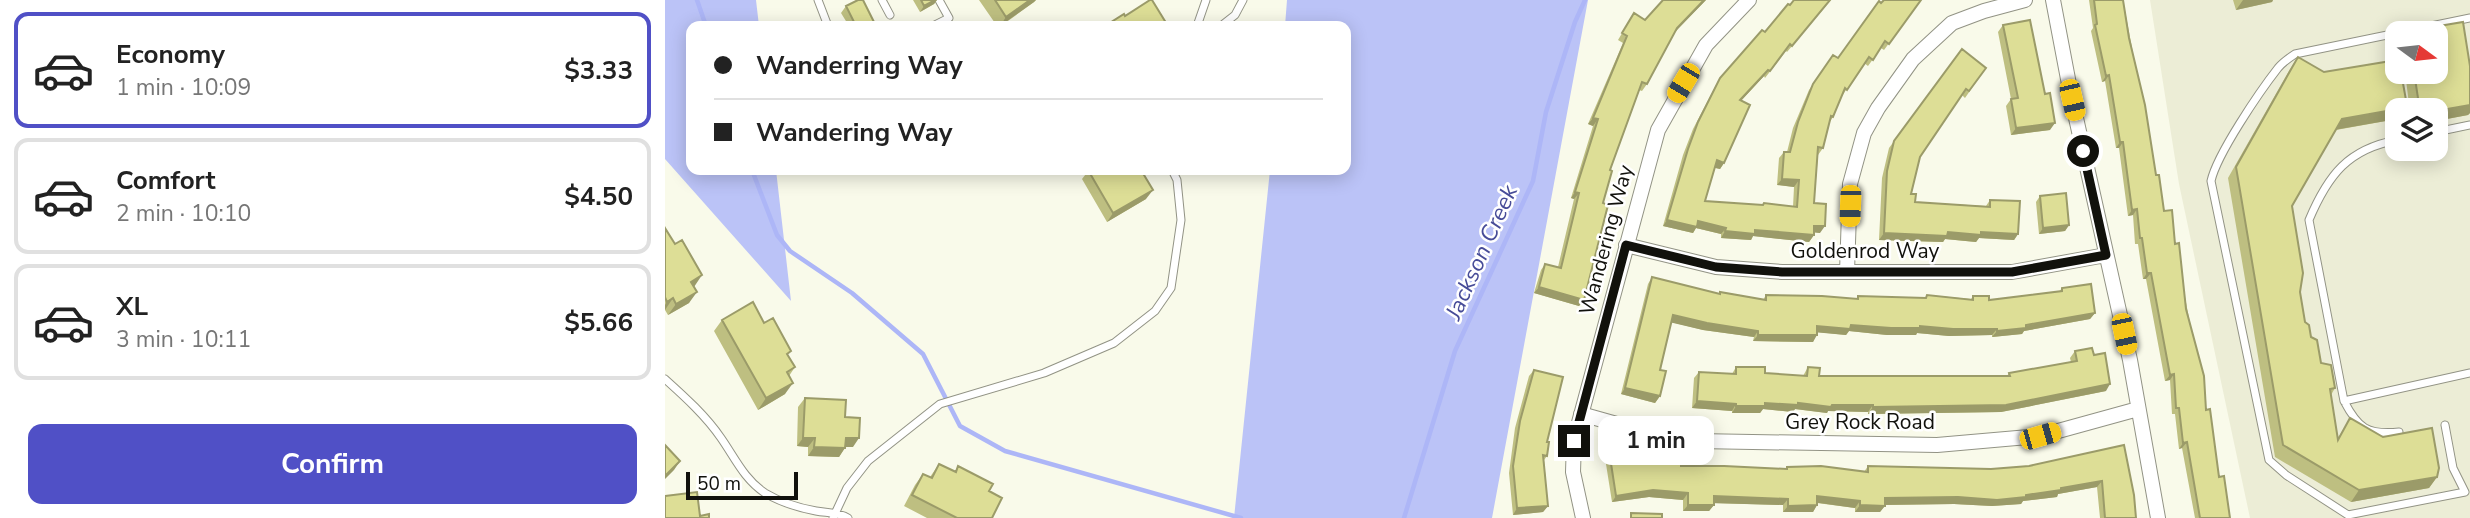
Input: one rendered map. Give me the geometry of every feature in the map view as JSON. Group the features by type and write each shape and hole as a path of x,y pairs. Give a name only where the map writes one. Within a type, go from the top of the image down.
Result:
{"street":[{"name":"Wandering Way","path":"1583,518 1573,472 1574,441 1658,130 1706,45 1749,0"},
{"path":"1847,272 1850,184 1864,133 1878,108 1913,59 1952,23 2025,0"},
{"path":"2053,0 2158,518"},
{"name":"Goldenrod Way","path":"1626,245 1716,267 1782,272 2012,272 2106,255"},
{"name":"Grey Rock Road","path":"1581,414 1663,437 1697,441 1937,445 2040,436 2138,409"}],"lane":[{"path":"818,0 826,21"},
{"path":"882,0 890,15"},
{"path":"939,0 949,18 943,21"},
{"path":"1199,21 1206,0"},
{"path":"1227,21 1235,15 1243,0"},
{"path":"2448,22 2470,18"},
{"path":"2385,35 2295,54 2280,65 2214,169 2211,181 2269,460 2286,475 2348,515 2465,492 2453,468 2445,425"},
{"path":"2448,130 2470,125"},
{"path":"2385,142 2374,144 2345,161 2318,198 2309,220 2344,401 2354,421 2378,434 2399,432"},
{"path":"834,515 846,488 868,461 940,404 1044,373 1114,343 1155,311 1171,288 1181,220 1174,175"},
{"path":"2344,401 2470,373"},
{"path":"665,379 687,398 721,437 745,475 764,492 780,501 848,518"}],"shaded area":[{"path":"665,0 756,0 758,21 686,21 686,175 777,175 791,301 665,159"},
{"path":"1287,0 1588,0 1492,518 1234,518 1269,175 1351,175 1351,21 1285,21"},
{"path":"2150,0 2470,0 2470,518 2250,518 2179,184"}],"building":[{"path":"863,0 874,21 854,21 846,6"},
{"path":"921,0 935,0 924,6"},
{"path":"995,0 1030,0 1006,17"},
{"path":"1152,0 1165,21 1113,21 1124,14 1125,16"},
{"path":"1663,0 1704,0 1677,28 1647,84 1642,82 1610,170 1612,171 1603,203 1608,205 1584,300 1539,287 1545,264 1561,268 1579,193 1575,192 1598,119 1593,118 1627,36 1622,33 1634,13 1645,20"},
{"path":"1794,0 1830,0 1792,46 1790,44 1770,71 1768,70 1740,100 1750,105 1724,163 1717,160 1705,201 1797,207 1799,180 1782,179 1784,152 1790,152 1813,84 1833,55 1838,58 1879,1 1921,0 1889,44 1885,41 1873,60 1869,57 1847,90 1845,88 1833,117 1831,116 1823,148 1818,147 1814,203 1826,204 1825,226 1814,226 1814,235 1755,230 1755,234 1725,231 1726,228 1698,221 1697,227 1667,220 1698,122 1720,78 1762,30 1765,32"},
{"path":"2094,0 2123,0 2164,211 2172,210 2175,244 2179,243 2186,309 2204,376 2206,410 2210,409 2219,477 2224,476 2230,518 2200,518 2187,442 2183,443 2179,408 2176,408 2174,374 2170,375 2151,273 2147,273 2137,209 2132,210 2123,142 2120,142 2109,75 2106,76 2095,25"},
{"path":"2030,20 2045,94 2050,93 2055,123 2016,128 2011,99 2018,98 2003,25"},
{"path":"2463,22 2470,66 2470,105 2448,109 2448,98 2418,98 2416,84 2448,84 2448,24"},
{"path":"1962,49 1986,68 1969,91 1966,89 1920,157 1911,194 1916,194 1915,202 1990,207 1990,200 2020,201 2018,234 1948,232 1947,236 1884,233 1887,171 1894,141"},
{"path":"2298,57 2324,72 2385,62 2385,84 2403,84 2406,98 2385,98 2385,111 2342,119 2292,206 2303,273 2300,292 2305,322 2309,325 2311,337 2317,340 2321,363 2331,365 2335,388 2330,389 2338,440 2350,418 2383,437 2432,428 2439,468 2437,477 2359,490 2283,445 2236,167"},
{"path":"1091,175 1144,175 1153,190 1113,213"},
{"path":"2066,193 2069,225 2043,228 2040,196"},
{"path":"665,228 675,244 682,240 702,275 691,282 697,292 676,304 673,298 667,302 665,297"},
{"path":"1652,277 1720,294 1766,300 1766,295 1858,299 1858,296 1926,298 1927,295 1973,300 1973,296 1989,296 1989,300 2062,291 2062,288 2091,284 2095,313 2026,325 2026,328 1997,331 1851,325 1850,329 1817,326 1817,335 1758,335 1758,331 1673,315 1660,370 1666,371 1660,396 1625,388"},
{"path":"753,302 764,323 773,318 791,351 787,354 795,367 787,372 793,383 766,398 722,320"},
{"path":"2092,348 2094,355 2105,353 2110,384 2006,405 1831,407 1765,403 1765,406 1736,406 1697,401 1699,372 1736,374 1736,367 1765,367 1765,373 1807,376 1808,367 1820,368 1819,376 2010,376 2009,373 2077,361 2075,351"},
{"path":"1534,370 1563,377 1547,442 1547,456 1543,455 1548,506 1517,508 1513,466 1520,421"},
{"path":"805,398 846,400 845,417 860,418 859,438 846,438 845,448 814,447 815,438 803,438"},
{"path":"665,445 680,461 665,476"},
{"path":"2124,445 2136,518 2105,518 2102,481 2026,497 1997,500 1958,497 1885,498 1885,506 1860,505 1860,501 1817,496 1817,505 1788,506 1788,499 1714,496 1714,505 1688,505 1688,493 1653,490 1616,496 1610,457 1640,452 1641,459 1681,463 1681,466 1787,469 1821,466 1868,472 1868,466 1991,469 2029,466"},
{"path":"939,464 956,472 958,466 993,484 989,491 1002,498 992,518 957,518 912,495 923,474 932,478"},
{"path":"697,492 700,516 709,514 709,518 665,518 665,496"},
{"path":"1631,513 1662,514 1662,518 1631,518"}],"waterway":[{"path":"697,0 704,21"},
{"name":"Jackson Creek","path":"1404,518 1455,351 1533,181 1546,112 1575,22 1585,0"},
{"path":"754,175 777,235 790,251 852,293 923,354 960,426 1005,451 1241,518"}],"route":[{"path":"1574,441 1626,245 1716,267 1782,272 2012,272 2106,255 2083,151"}]}
